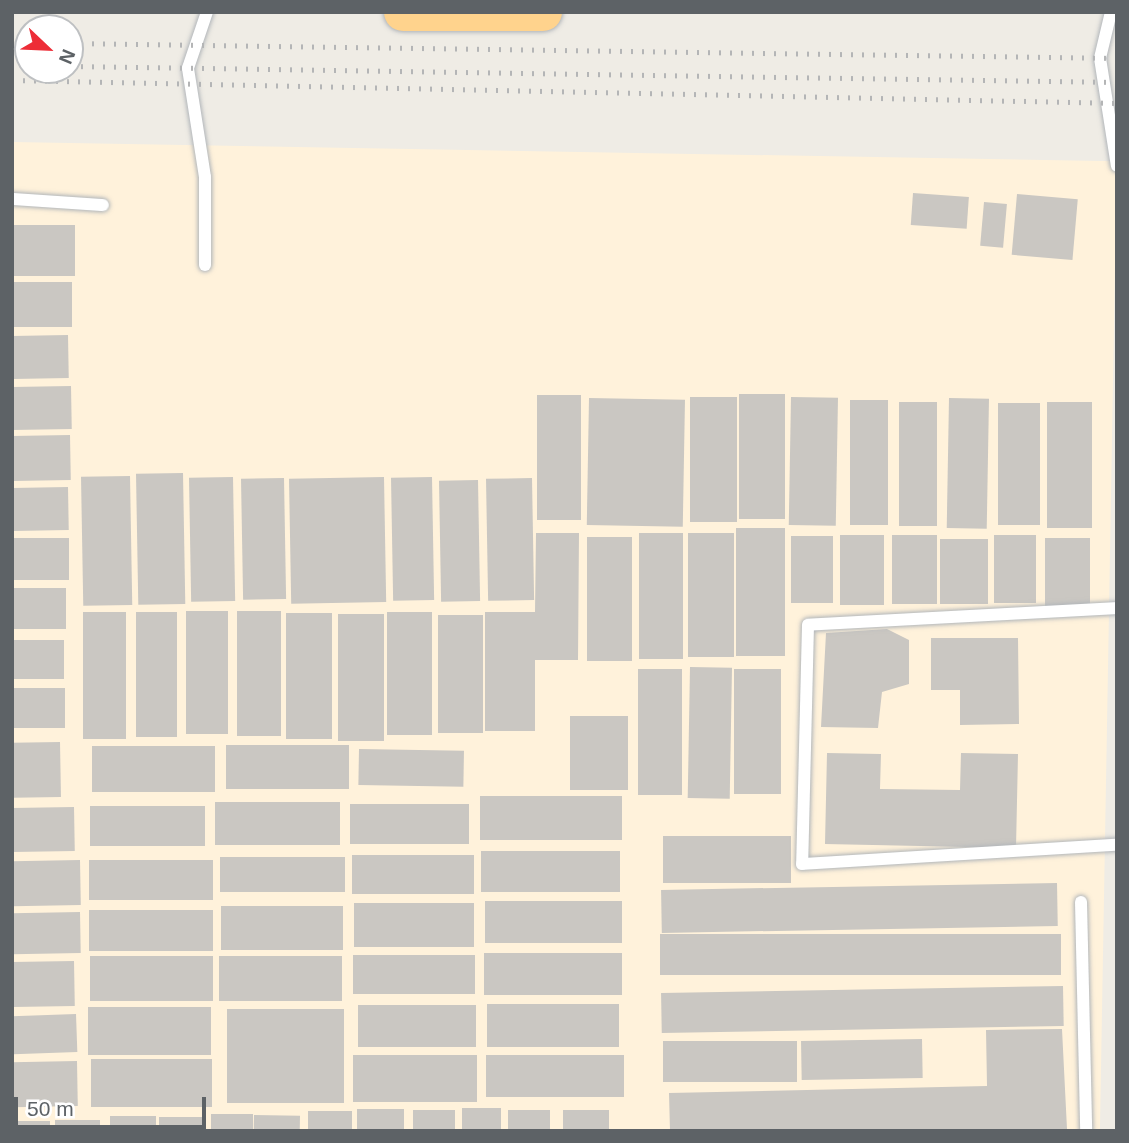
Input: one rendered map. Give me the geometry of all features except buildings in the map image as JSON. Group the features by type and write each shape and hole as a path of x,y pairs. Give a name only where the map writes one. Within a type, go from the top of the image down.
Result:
{"highway":[{"path":"403,12 543,12"}],"lane":[{"path":"205,265 205,177 188,68 207,12"},
{"path":"1111,12 1100,58 1117,166"},
{"path":"12,199 103,205"},
{"path":"1117,608 808,625 802,864 1117,845"},
{"path":"1081,902 1086,1131"}],"shaded area":[{"path":"12,142 1117,161 1100,1131 12,1131"}],"railway":[{"path":"84,43 1117,58"},
{"path":"84,66 1117,82"},
{"path":"12,80 1117,103"}]}
